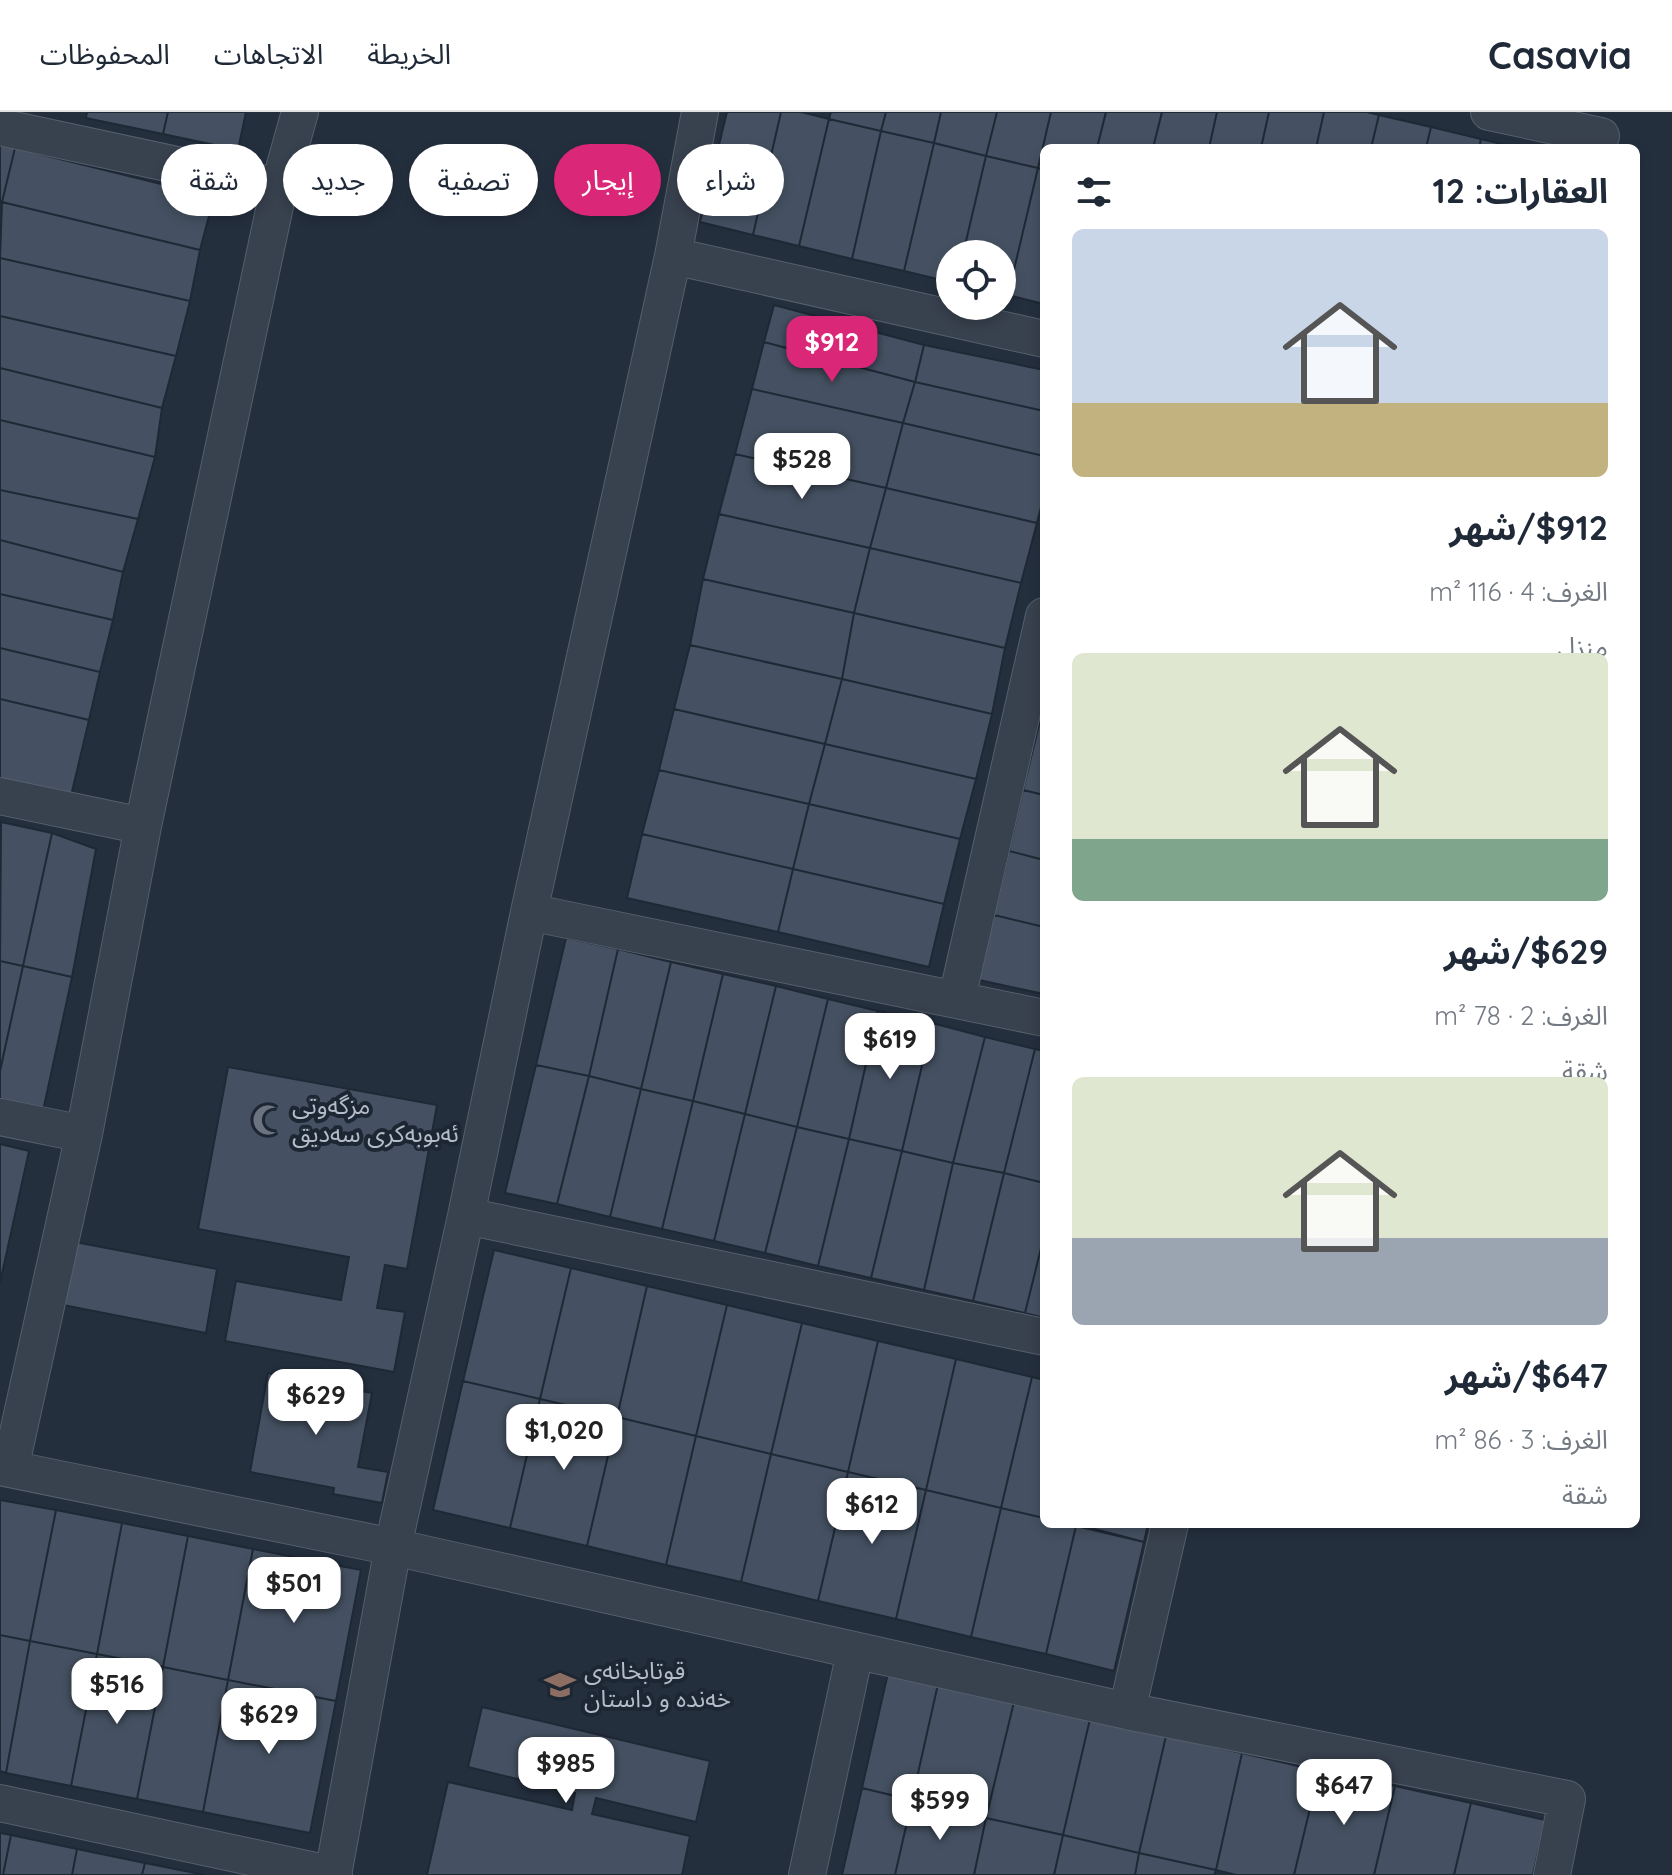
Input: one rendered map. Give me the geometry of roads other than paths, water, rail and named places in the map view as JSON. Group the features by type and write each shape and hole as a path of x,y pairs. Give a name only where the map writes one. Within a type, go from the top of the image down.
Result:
{"street":[{"path":"300,112 279,187 143,826 84,1134 5,1468 393,1547 1127,1711 1567,1799 1552,1875"},
{"path":"0,1803 334,1875 393,1547 673,256 700,112"},
{"path":"1489,112 1602,132"},
{"path":"0,127 279,187"},
{"path":"673,256 1040,338"},
{"path":"957,998 1040,634"},
{"path":"0,796 143,826"},
{"path":"529,912 1040,1017"},
{"path":"0,1117 84,1134"},
{"path":"466,1216 1040,1336"},
{"path":"1127,1711 1169,1528"},
{"path":"807,1875 855,1652"}],"place":[{"name":"مزگەوتی ئەبوبەکری سەدیق","path":"268,1120"},
{"name":"قوتابخانەی خەندە و داستان","path":"560,1685"}]}
